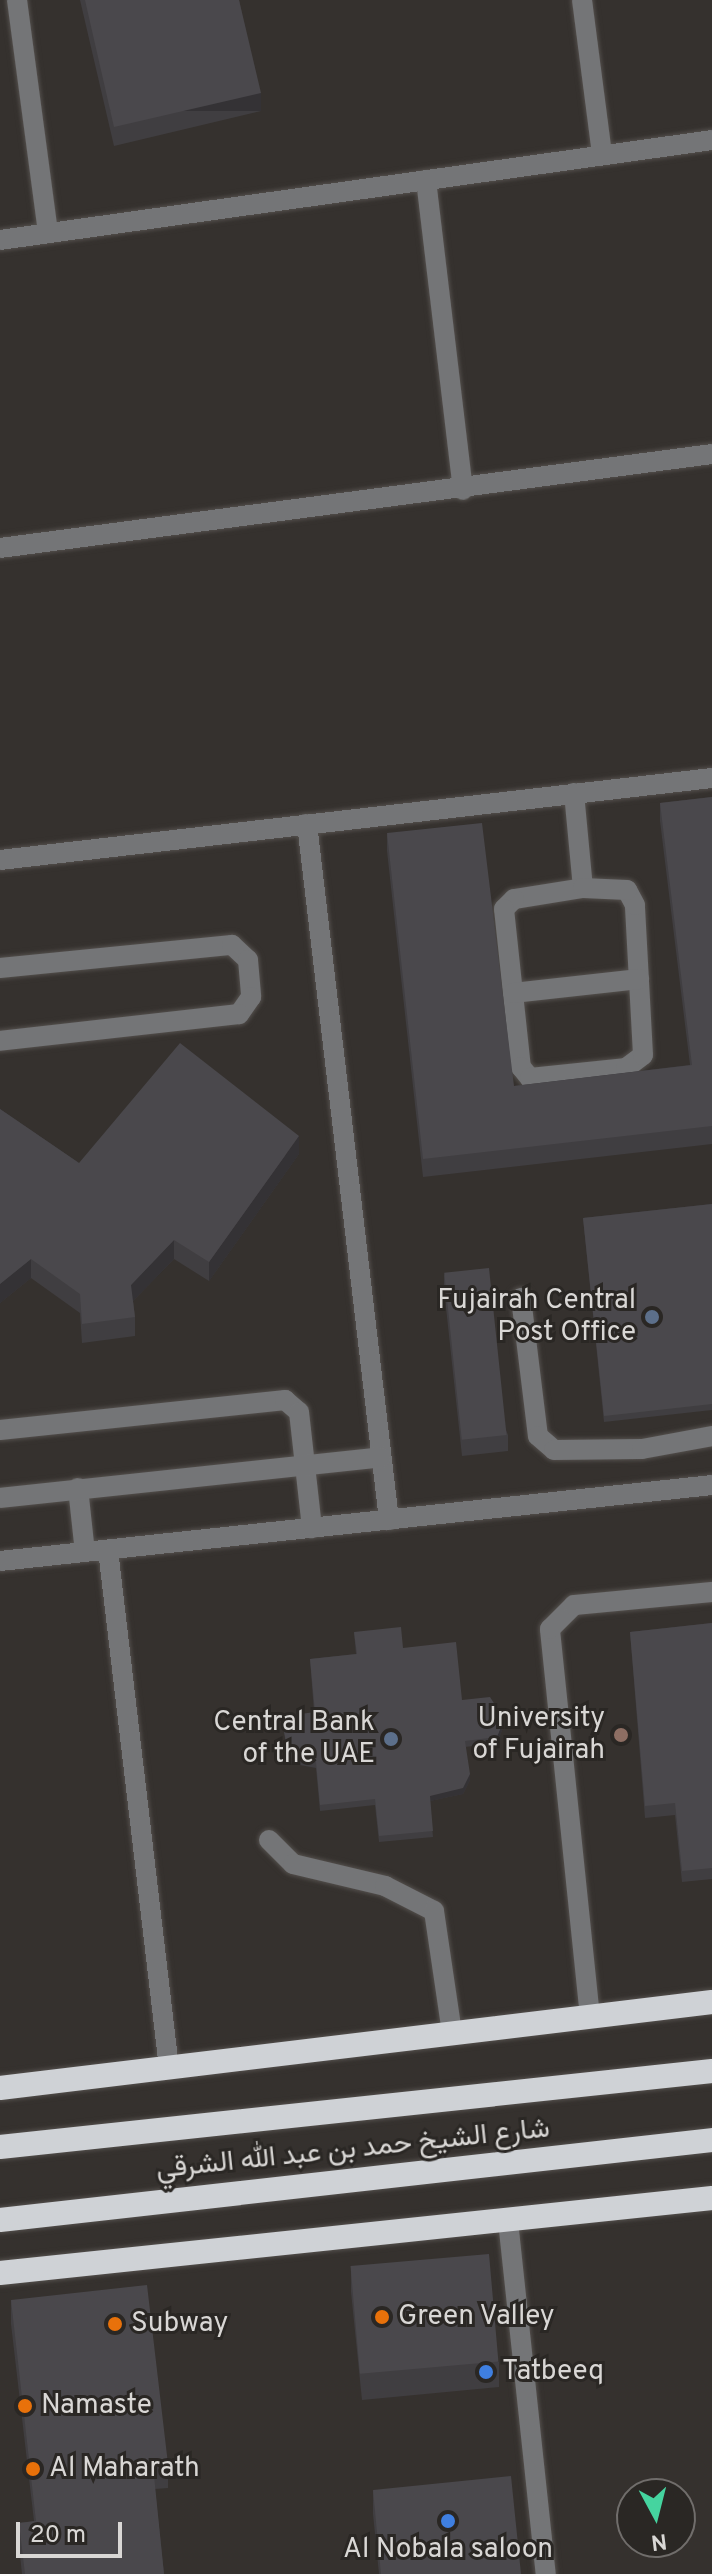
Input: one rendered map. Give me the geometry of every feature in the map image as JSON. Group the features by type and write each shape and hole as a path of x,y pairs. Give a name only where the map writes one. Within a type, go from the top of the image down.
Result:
{"highway":[{"path":"0,2088 712,2002"},
{"name":"شارع الشيخ حمد بن عبد الله الشرقي","path":"0,2147 712,2071"},
{"name":"شارع الشيخ حمد بن عبد الله الشرقي","path":"0,2220 712,2140"},
{"path":"0,2273 712,2198"}],"street":[{"path":"17,0 48,233"},
{"path":"582,0 602,155"},
{"path":"0,240 712,140"},
{"path":"426,180 463,490"},
{"path":"0,548 463,490 712,454"},
{"path":"0,860 712,778"},
{"path":"574,793 583,888"},
{"path":"307,824 389,1520"},
{"path":"583,888 627,890 639,979 643,1055 638,1064 613,1069 524,1075 504,909 514,899 583,888"},
{"path":"0,968 232,945 248,960 251,997 239,1014 0,1041"},
{"path":"513,993 639,979"},
{"path":"521,1298 538,1436 554,1450 642,1449 712,1436"},
{"path":"0,1430 285,1400 299,1412 312,1528"},
{"path":"0,1498 381,1457"},
{"path":"0,1561 712,1485"},
{"path":"78,1488 85,1552"},
{"path":"108,1550 169,2068"},
{"path":"590,2017 550,1629 574,1605 712,1592"},
{"path":"269,1840 293,1864 385,1886 434,1911 452,2033"},
{"path":"508,2221 546,2574"}],"building":[{"path":"85,0 239,0 261,93 114,127"},
{"path":"712,797 712,1126 423,1159 387,833 482,823 514,1086 692,1065 660,803"},
{"path":"180,1043 299,1136 209,1262 174,1240 131,1285 135,1317 82,1324 80,1294 31,1259 0,1284 0,1109 79,1163"},
{"name":"Fujairah Central Post Office","path":"712,1204 712,1404 604,1416 583,1218"},
{"path":"489,1268 507,1435 462,1440 444,1273"},
{"path":"712,1623 712,1868 682,1871 675,1803 645,1806 630,1632"},
{"name":"Central Bank of the UAE","path":"401,1627 403,1648 456,1642 462,1700 490,1697 504,1719 497,1737 465,1741 470,1774 463,1788 430,1796 433,1831 379,1836 375,1799 320,1805 316,1762 289,1757 283,1726 293,1715 315,1712 310,1659 357,1654 354,1632"},
{"path":"489,2254 498,2362 360,2374 351,2266"},
{"path":"147,2285 168,2464 153,2466 164,2574 25,2574 19,2523 36,2521 11,2300"},
{"path":"511,2476 521,2574 381,2574 373,2490"}],"place":[{"name":"Fujairah Central Post Office","path":"652,1317"},
{"name":"University of Fujairah","path":"621,1735"},
{"name":"Central Bank of the UAE","path":"391,1739"},
{"name":"Green Valley","path":"382,2317"},
{"name":"Subway","path":"115,2324"},
{"name":"Tatbeeq","path":"486,2372"},
{"name":"Namaste","path":"25,2406"},
{"name":"Al Maharath","path":"33,2469"},
{"name":"Al Nobala saloon","path":"448,2521"}]}
